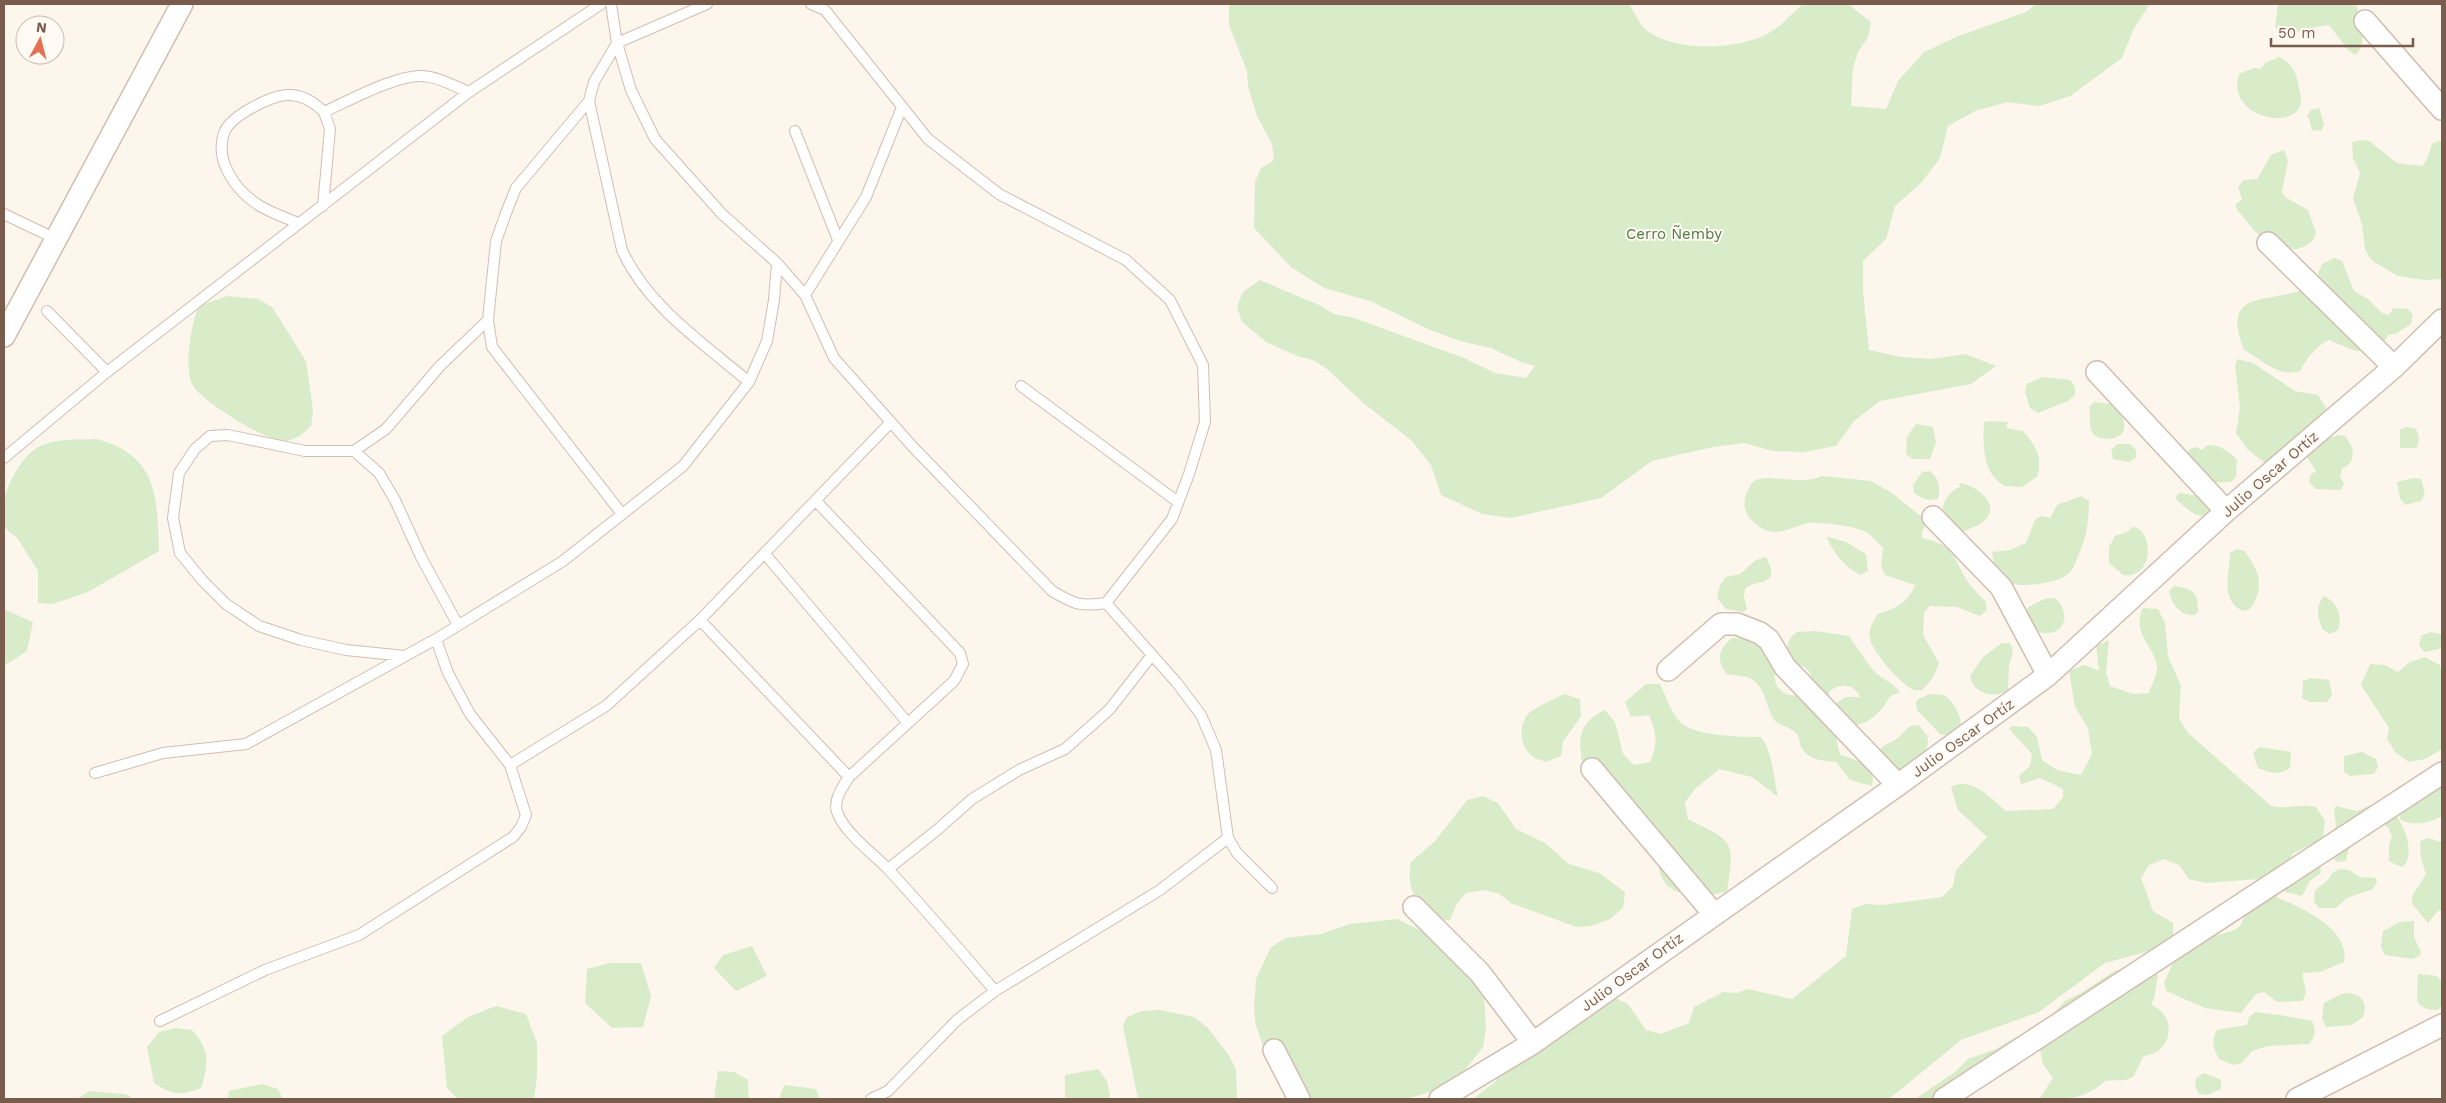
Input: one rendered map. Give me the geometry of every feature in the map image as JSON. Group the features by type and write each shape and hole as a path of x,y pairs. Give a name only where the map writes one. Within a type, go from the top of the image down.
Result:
{"street":[{"path":"4,336 182,4"},
{"path":"2365,22 2442,109"},
{"path":"2268,243 2394,367"},
{"name":"Julio Oscar Ortíz","path":"1440,1099 1533,1043 1898,785 2048,675 2226,512 2394,367 2442,320"},
{"path":"2097,372 2226,512"},
{"path":"1933,517 2001,587 2048,675"},
{"path":"1668,670 1721,624 1737,624 1760,633 1769,640 1784,667 1898,785"},
{"path":"1592,770 1714,914"},
{"path":"1944,1099 2442,773"},
{"path":"1414,907 1480,974 1533,1043"},
{"path":"2301,1098 2442,1025"},
{"path":"1274,1050 1299,1099"}],"lane":[{"path":"4,458 108,372 469,92 601,4"},
{"path":"610,4 617,43 631,90 655,139 722,214 777,263 805,295 834,358 891,422 1052,591 1073,604 1086,606 1106,604 1172,519 1205,422 1203,365 1170,300 1126,260 999,194 928,139 825,10 811,4"},
{"path":"622,514 492,347 488,320 496,241 516,188 589,101 594,82 617,43 707,4"},
{"path":"324,112 380,86 420,76 440,80 469,92"},
{"path":"298,223 259,206 238,186 223,166 224,132 250,108 287,94 308,99 324,112 330,129 323,206"},
{"path":"589,101 622,250 631,270 642,286 672,316 749,382"},
{"path":"805,295 866,196 902,107"},
{"path":"795,131 838,240"},
{"path":"4,214 56,239"},
{"path":"94,773 163,753 246,744 436,639 563,561 683,466 749,382 767,341 774,300 777,263"},
{"path":"47,311 108,372"},
{"path":"405,656 346,650 301,640 259,626 226,604 202,580 180,553 173,518 179,473 195,448 210,436 228,435 305,451 354,451 386,429 440,366 488,320"},
{"path":"1021,386 1178,502"},
{"path":"510,765 606,706 700,620 891,422"},
{"path":"354,451 379,473 395,500 421,557 458,626"},
{"path":"816,501 960,653 963,664 958,677 849,777 836,802 837,810 850,831 888,868 995,991"},
{"path":"765,554 907,722"},
{"path":"1106,604 1152,655 1201,715 1216,750 1228,838 1237,853 1272,888"},
{"path":"700,620 849,777"},
{"path":"160,1021 265,970 359,935 513,838 521,827 526,815 510,765 470,714 448,673 436,639"},
{"path":"888,868 938,830 972,799 1019,770 1065,749 1109,710 1152,655"},
{"path":"871,1099 888,1091 957,1020 995,991 1160,890 1228,838"}],"green space":[{"name":"Cerro Ñemby","path":"1229,4 1629,4 1643,27 1655,36 1671,42 1708,46 1746,42 1762,36 1779,26 1804,4 1848,4 1871,22 1868,37 1858,52 1853,68 1851,106 1886,109 1898,81 1924,52 1956,37 2026,12 2036,4 2150,4 2134,28 2122,58 2070,96 2039,106 2007,102 1975,111 1948,126 1940,158 1921,183 1895,206 1886,239 1863,261 1863,292 1869,350 1901,357 1932,359 1965,354 1996,366 1971,384 1880,401 1854,421 1836,446 1804,452 1773,451 1744,443 1713,447 1652,461 1601,498 1511,518 1482,514 1441,495 1431,465 1412,441 1362,402 1327,369 1313,360 1297,356 1266,342 1242,322 1237,307 1243,292 1260,280 1321,306 1334,314 1354,318 1464,358 1495,373 1526,378 1535,366 1521,362 1491,348 1460,341 1430,330 1370,301 1324,288 1291,267 1254,228 1255,182 1261,168 1274,160 1272,144 1257,116 1248,86 1247,71 1229,25"},
{"path":"2278,4 2356,4 2363,36 2360,49 2356,55 2349,51 2329,25 2304,29 2289,37 2281,33 2275,26"},
{"path":"2279,57 2286,61 2294,71 2301,103 2294,114 2284,118 2272,118 2260,115 2249,109 2241,100 2237,88 2239,74 2254,68 2261,69 2265,63"},
{"path":"2319,108 2324,124 2321,131 2312,130 2308,116 2306,117 2311,110"},
{"path":"2369,141 2397,163 2422,166 2427,159 2432,144 2438,141 2442,142 2442,279 2424,280 2398,276 2369,257 2365,249 2362,225 2353,198 2360,173 2353,158 2352,142"},
{"path":"2284,150 2288,161 2282,192 2285,197 2308,210 2316,232 2315,237 2310,243 2292,250 2282,249 2264,240 2236,208 2236,204 2242,199 2238,187 2244,180 2257,179 2271,155"},
{"path":"2334,258 2342,261 2354,291 2368,299 2382,313 2389,315 2393,308 2408,309 2413,315 2411,324 2397,333 2389,335 2378,349 2371,353 2353,350 2329,340 2312,353 2300,371 2284,372 2277,370 2244,350 2238,329 2239,314 2245,306 2256,300 2298,291 2312,284 2316,280 2322,264"},
{"path":"227,296 258,299 272,307 306,361 313,410 311,426 294,439 281,441 261,434 219,409 197,391 192,384 189,356 196,313 199,306"},
{"path":"2237,359 2253,363 2295,391 2318,395 2326,408 2326,416 2268,465 2247,449 2236,433 2240,407 2235,366"},
{"path":"2042,377 2070,380 2075,387 2075,395 2068,401 2038,413 2030,408 2025,392 2027,384"},
{"path":"2094,402 2113,404 2122,417 2124,426 2122,433 2117,437 2110,439 2102,438 2092,432 2089,407"},
{"path":"1984,422 2008,422 2006,428 2023,431 2035,447 2039,458 2037,477 2022,487 2004,486 1991,473 1985,457"},
{"path":"1916,424 1933,427 1936,443 1930,459 1913,459 1906,454 1907,437"},
{"path":"2406,427 2415,428 2419,435 2416,448 2400,448 2400,430"},
{"path":"2338,435 2345,436 2351,445 2353,454 2350,463 2342,469 2340,476 2344,483 2341,490 2316,489 2309,483 2310,475 2316,471 2307,457 2313,443 2319,447 2323,440"},
{"path":"97,439 117,446 132,456 143,467 155,496 159,551 88,592 53,604 38,603 38,571 18,539 5,528 4,506 6,493 20,465 36,448 56,441"},
{"path":"2117,444 2130,444 2136,450 2136,458 2129,462 2113,459 2111,450"},
{"path":"2208,445 2224,449 2237,460 2236,477 2231,482 2205,483 2187,457 2189,449 2197,447 2201,450"},
{"path":"1930,471 1938,483 1938,499 1925,499 1914,493 1913,485 1922,472"},
{"path":"1822,476 1871,481 1892,493 1923,518 1926,524 1922,532 1922,538 1947,548 1955,558 1968,582 1986,602 1987,610 1980,616 1957,607 1930,606 1924,612 1923,635 1939,663 1933,678 1922,690 1915,690 1902,682 1876,651 1870,639 1870,629 1878,614 1905,601 1915,585 1885,575 1881,567 1883,548 1864,531 1840,525 1809,523 1784,531 1768,531 1751,520 1745,509 1745,497 1754,481 1768,478 1803,480"},
{"path":"2413,478 2421,479 2425,494 2421,501 2405,505 2400,498 2397,482"},
{"path":"1959,483 1977,490 1990,504 1988,516 1983,522 1962,532 1943,518 1944,503 1952,492 1961,486"},
{"path":"2180,493 2199,496 2207,506 2208,514 2195,514 2186,508 2176,499"},
{"path":"2081,496 2089,501 2087,525 2083,545 2070,572 2056,580 2030,585 2014,584 2004,579 1996,569 1992,552 2010,550 2026,543 2035,520 2041,516 2050,518 2057,505"},
{"path":"2132,527 2139,529 2144,535 2148,552 2146,562 2141,569 2134,574 2123,575 2109,563 2109,547 2115,536 2127,532"},
{"path":"1827,538 1846,542 1866,554 1868,571 1860,575 1840,560"},
{"path":"2237,549 2245,551 2259,579 2258,593 2255,601 2250,609 2242,611 2230,599 2227,585 2230,553"},
{"path":"1766,557 1771,568 1771,576 1766,581 1745,589 1744,597 1747,609 1743,612 1726,609 1717,598 1720,585 1726,577 1740,574 1756,560"},
{"path":"2174,586 2190,590 2194,593 2198,605 2198,612 2195,615 2181,612 2172,601 2169,591"},
{"path":"2324,596 2338,610 2340,620 2338,630 2330,634 2323,630 2318,616 2319,604"},
{"path":"2047,598 2055,598 2059,603 2064,613 2063,624 2055,631 2048,633 2028,630 2025,614 2028,607"},
{"path":"2143,608 2158,609 2165,623 2168,656 2181,686 2179,718 2187,732 2271,806 2316,807 2325,821 2323,838 2294,853 2273,878 2206,883 2189,879 2179,865 2164,859 2149,865 2141,878 2153,911 2173,923 2173,940 2168,946 2105,963 2039,1012 1961,1040 1889,1099 1473,1099 1496,1081 1499,1071 1614,997 1628,1004 1646,1030 1661,1034 1689,1023 1694,1007 1723,992 1738,993 1747,989 1792,999 1846,956 1852,909 1866,904 1882,905 1942,897 1953,886 1956,870 1987,837 1958,810 1951,787 1966,784 1981,790 2006,811 2053,809 2063,797 2063,789 2040,778 2021,784 2019,776 2030,766 2032,754 2009,729 2012,726 2028,727 2037,737 2042,760 2057,770 2081,775 2092,754 2088,728 2075,707 2069,671 2084,665 2099,671 2096,646 2109,640 2106,672 2110,686 2133,694 2149,693 2157,666 2141,632 2140,617"},
{"path":"4,609 33,622 27,651 4,666"},
{"path":"1815,631 1849,636 1872,669 1900,692 1889,697 1880,711 1870,719 1854,725 1836,707 1837,703 1845,697 1860,697 1857,692 1850,687 1842,686 1829,692 1839,751 1841,755 1865,764 1869,768 1873,779 1872,786 1850,780 1836,762 1821,760 1808,755 1801,747 1796,733 1775,721 1761,688 1748,677 1727,674 1721,664 1720,654 1724,646 1732,638 1752,641 1769,653 1775,665 1775,680 1779,689 1787,694 1806,696 1812,681 1810,673 1805,667 1797,665 1784,653 1791,637 1797,632"},
{"path":"2430,632 2442,634 2442,646 2439,649 2424,652 2419,645 2421,636"},
{"path":"2002,643 2010,643 2013,651 2009,666 2008,690 1996,694 1979,691 1970,676 1983,657"},
{"path":"2425,657 2440,665 2442,676 2442,749 2425,759 2409,762 2396,753 2387,739 2389,728 2361,685 2370,664 2385,665 2398,672 2410,662"},
{"path":"2311,678 2329,680 2332,695 2327,702 2310,702 2302,698 2303,681"},
{"path":"1646,684 1660,684 1676,717 1691,729 1710,734 1761,737 1768,750 1778,797 1752,777 1719,769 1694,790 1685,803 1688,819 1723,838 1728,844 1731,861 1727,891 1711,895 1693,895 1675,891 1668,886 1660,873 1656,850 1582,762 1580,744 1583,730 1590,719 1605,710 1615,722 1623,754 1634,765 1650,762 1656,739 1649,715 1631,717 1625,702"},
{"path":"1565,694 1580,699 1581,716 1563,742 1561,756 1546,762 1535,758 1528,752 1523,742 1522,730 1525,719 1534,709"},
{"path":"1930,694 1946,697 1956,708 1961,726 1953,735 1941,735 1917,710 1916,702 1918,699"},
{"path":"1919,725 1927,735 1927,748 1922,755 1910,762 1907,769 1899,773 1882,761 1880,749 1899,737 1908,728"},
{"path":"2259,747 2291,752 2290,768 2274,773 2258,768 2253,753"},
{"path":"2362,752 2376,759 2378,767 2374,774 2350,776 2344,772 2344,756"},
{"path":"2442,769 2442,816 2432,821 2421,823 2410,823 2400,819 2399,810"},
{"path":"1483,796 1498,803 1516,829 1545,843 1569,864 1599,873 1625,892 1623,908 1610,919 1592,926 1576,927 1511,903 1498,893 1483,890 1466,893 1456,905 1450,920 1433,921 1421,908 1413,894 1410,879 1411,862 1435,841 1467,800"},
{"path":"2371,805 2392,811 2402,824 2409,852 2405,865 2401,867 2389,861 2389,844 2392,837 2389,829 2382,822 2375,825 2369,836 2355,841 2350,847 2346,861 2337,862 2330,855 2336,825 2334,809 2336,806 2357,811"},
{"path":"2427,838 2442,842 2442,910 2438,911 2428,923 2412,904 2412,896 2426,874 2421,859 2420,842"},
{"path":"2320,861 2321,873 2310,881 2302,896 2285,892 2283,884"},
{"path":"2340,869 2349,870 2360,877 2376,878 2377,882 2373,889 2347,898 2336,908 2319,908 2314,902 2315,890 2328,880 2332,873"},
{"path":"2265,893 2304,910 2329,927 2338,937 2344,949 2344,962 2320,972 2303,973 2306,990 2302,1001 2277,1002 2264,992 2256,994 2241,1013 2205,1008 2166,991 2164,983 2175,959 2194,942 2235,930 2241,925 2249,903"},
{"path":"1397,919 1446,943 1484,995 1486,1029 1483,1047 1451,1085 1407,1099 1300,1099 1273,1074 1256,1026 1254,1011 1256,979 1271,947 1286,938 1321,934 1350,924"},
{"path":"2414,921 2414,937 2421,952 2420,956 2412,959 2385,955 2381,947 2383,931 2400,922"},
{"path":"752,946 767,976 736,991 714,968 723,955"},
{"path":"610,963 641,963 651,996 643,1027 612,1028 585,1003 587,969"},
{"path":"2154,969 2158,976 2151,1005 2160,1010 2168,1025 2166,1041 2161,1048 2154,1053 2144,1056 2135,1074 2129,1079 2105,1081 2090,1092 2075,1097 2039,1099 2053,1078 2043,1064 2036,1032 2065,1001 2116,970"},
{"path":"2418,974 2437,976 2442,981 2442,1005 2438,1010 2423,1007 2417,1001"},
{"path":"2349,993 2358,996 2363,1001 2365,1008 2363,1017 2352,1025 2326,1027 2322,1019 2324,1003 2341,994"},
{"path":"496,1006 526,1014 537,1043 537,1075 534,1099 458,1099 447,1088 442,1036 468,1017"},
{"path":"1160,1010 1194,1017 1207,1027 1228,1054 1236,1069 1237,1099 1138,1099 1123,1026 1126,1018 1141,1011"},
{"path":"2255,1012 2312,1021 2315,1031 2314,1036 2309,1044 2268,1046 2252,1051 2242,1063 2234,1065 2219,1059 2213,1041 2217,1030 2247,1025 2249,1017"},
{"path":"176,1028 192,1030 202,1044 206,1057 206,1071 201,1088 182,1093 166,1090 154,1083 147,1047 159,1032"},
{"path":"2016,1037 2023,1040 2023,1056 2013,1070 1996,1075 1961,1099 1915,1099 1955,1072 1968,1059 1996,1049"},
{"path":"1098,1069 1107,1081 1110,1096 1107,1099 1065,1099 1065,1075"},
{"path":"718,1071 734,1072 748,1080 749,1099 714,1099"},
{"path":"2204,1073 2221,1080 2221,1089 2207,1095 2199,1094 2195,1086 2196,1078"},
{"path":"262,1084 278,1089 283,1099 228,1099 229,1091"},
{"path":"784,1085 816,1089 820,1099 779,1099"},
{"path":"89,1091 125,1094 134,1099 77,1099"}]}
